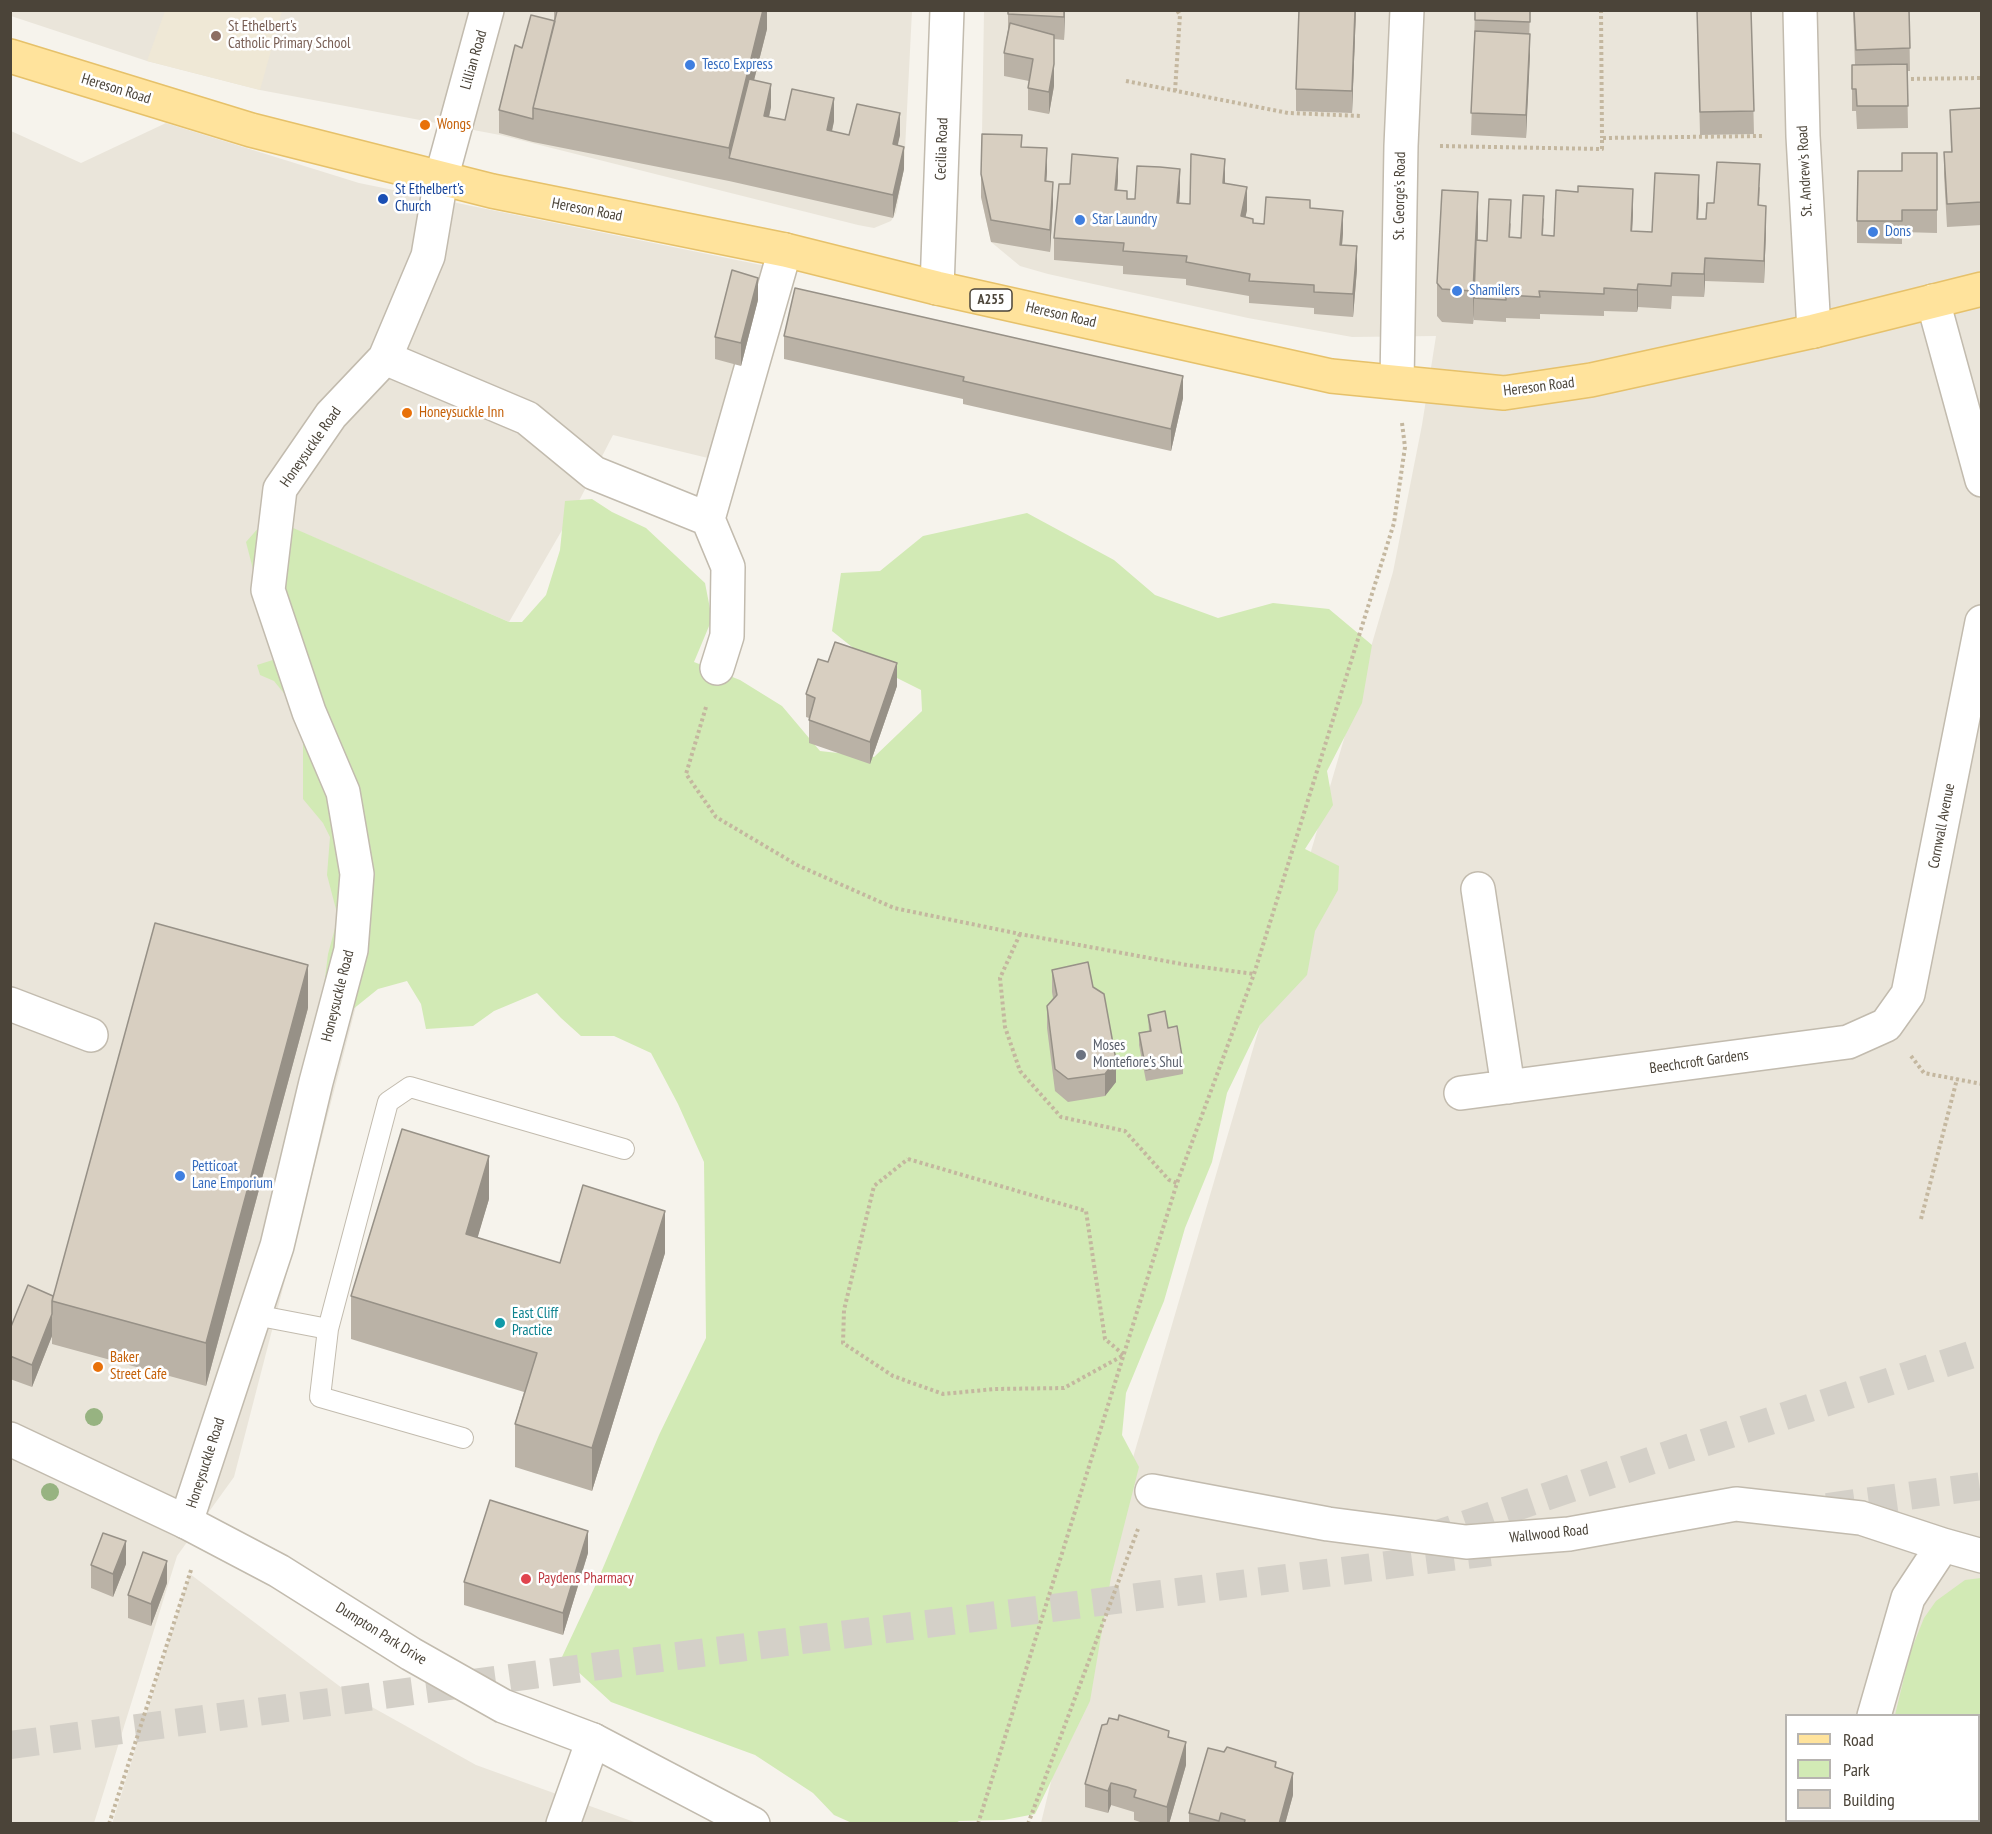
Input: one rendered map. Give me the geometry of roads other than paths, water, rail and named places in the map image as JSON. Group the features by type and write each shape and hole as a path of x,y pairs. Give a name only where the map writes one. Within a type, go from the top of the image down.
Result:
{"main road":[{"name":"Hereson Road","path":"10,56 251,130 441,179 785,250 938,288 1331,376 1504,393 1591,380 1814,331 1982,289"}],"street":[{"name":"Lillian Road","path":"441,179 487,10"},
{"name":"Cecilia Road","path":"938,288 947,10"},
{"name":"St. George's Road","path":"1397,382 1401,132 1407,10"},
{"name":"St. Andrew's Road","path":"1800,10 1803,136 1814,331"},
{"name":"Honeysuckle Road","path":"196,1527 255,1315 277,1246 316,1082 351,950 357,874 343,792 309,712 268,591 280,489 331,415 385,358 428,256 441,179"},
{"path":"717,668 727,636 728,567 708,519 785,250"},
{"path":"1933,301 1982,480"},
{"path":"385,358 527,418 594,473 708,519"},
{"name":"Cornwall Avenue","path":"1886,1025 1908,994 1976,689 1982,622"},
{"path":"1478,889 1508,1087"},
{"path":"10,1004 91,1035"},
{"name":"Beechcroft Gardens","path":"1461,1093 1848,1042 1886,1025"},
{"name":"Dumpton Park Drive","path":"10,1439 196,1527 279,1571 411,1654 503,1706 593,1740 753,1824"},
{"name":"Wallwood Road","path":"1152,1491 1328,1524 1466,1542 1569,1534 1736,1504 1861,1518 1942,1545"},
{"path":"1875,1714 1908,1598 1942,1545 1982,1556"},
{"path":"563,1824 593,1740"}],"lane":[{"path":"464,1437 320,1397 328,1329 388,1102 410,1087 624,1149"},
{"path":"255,1315 328,1329"}],"tunnel":[{"path":"1426,1538 1676,1452 1982,1351"},
{"path":"1827,1507 1982,1486"},
{"path":"10,1745 614,1664 1490,1552"}],"place":[{"name":"St Ethelbert's Catholic Primary School","path":"216,36"},
{"name":"Tesco Express","path":"690,65"},
{"name":"Wongs","path":"425,125"},
{"name":"St Ethelbert's Church","path":"383,199"},
{"name":"Star Laundry","path":"1080,220"},
{"name":"Dons","path":"1873,232"},
{"name":"Shamilers","path":"1457,291"},
{"name":"Honeysuckle Inn","path":"407,413"},
{"name":"Moses Montefiore's Shul","path":"1081,1055"},
{"name":"Petticoat Lane Emporium","path":"180,1176"},
{"name":"East Cliff Practice","path":"500,1323"},
{"name":"Baker Street Cafe","path":"98,1367"},
{"name":"Paydens Pharmacy","path":"526,1579"}]}
